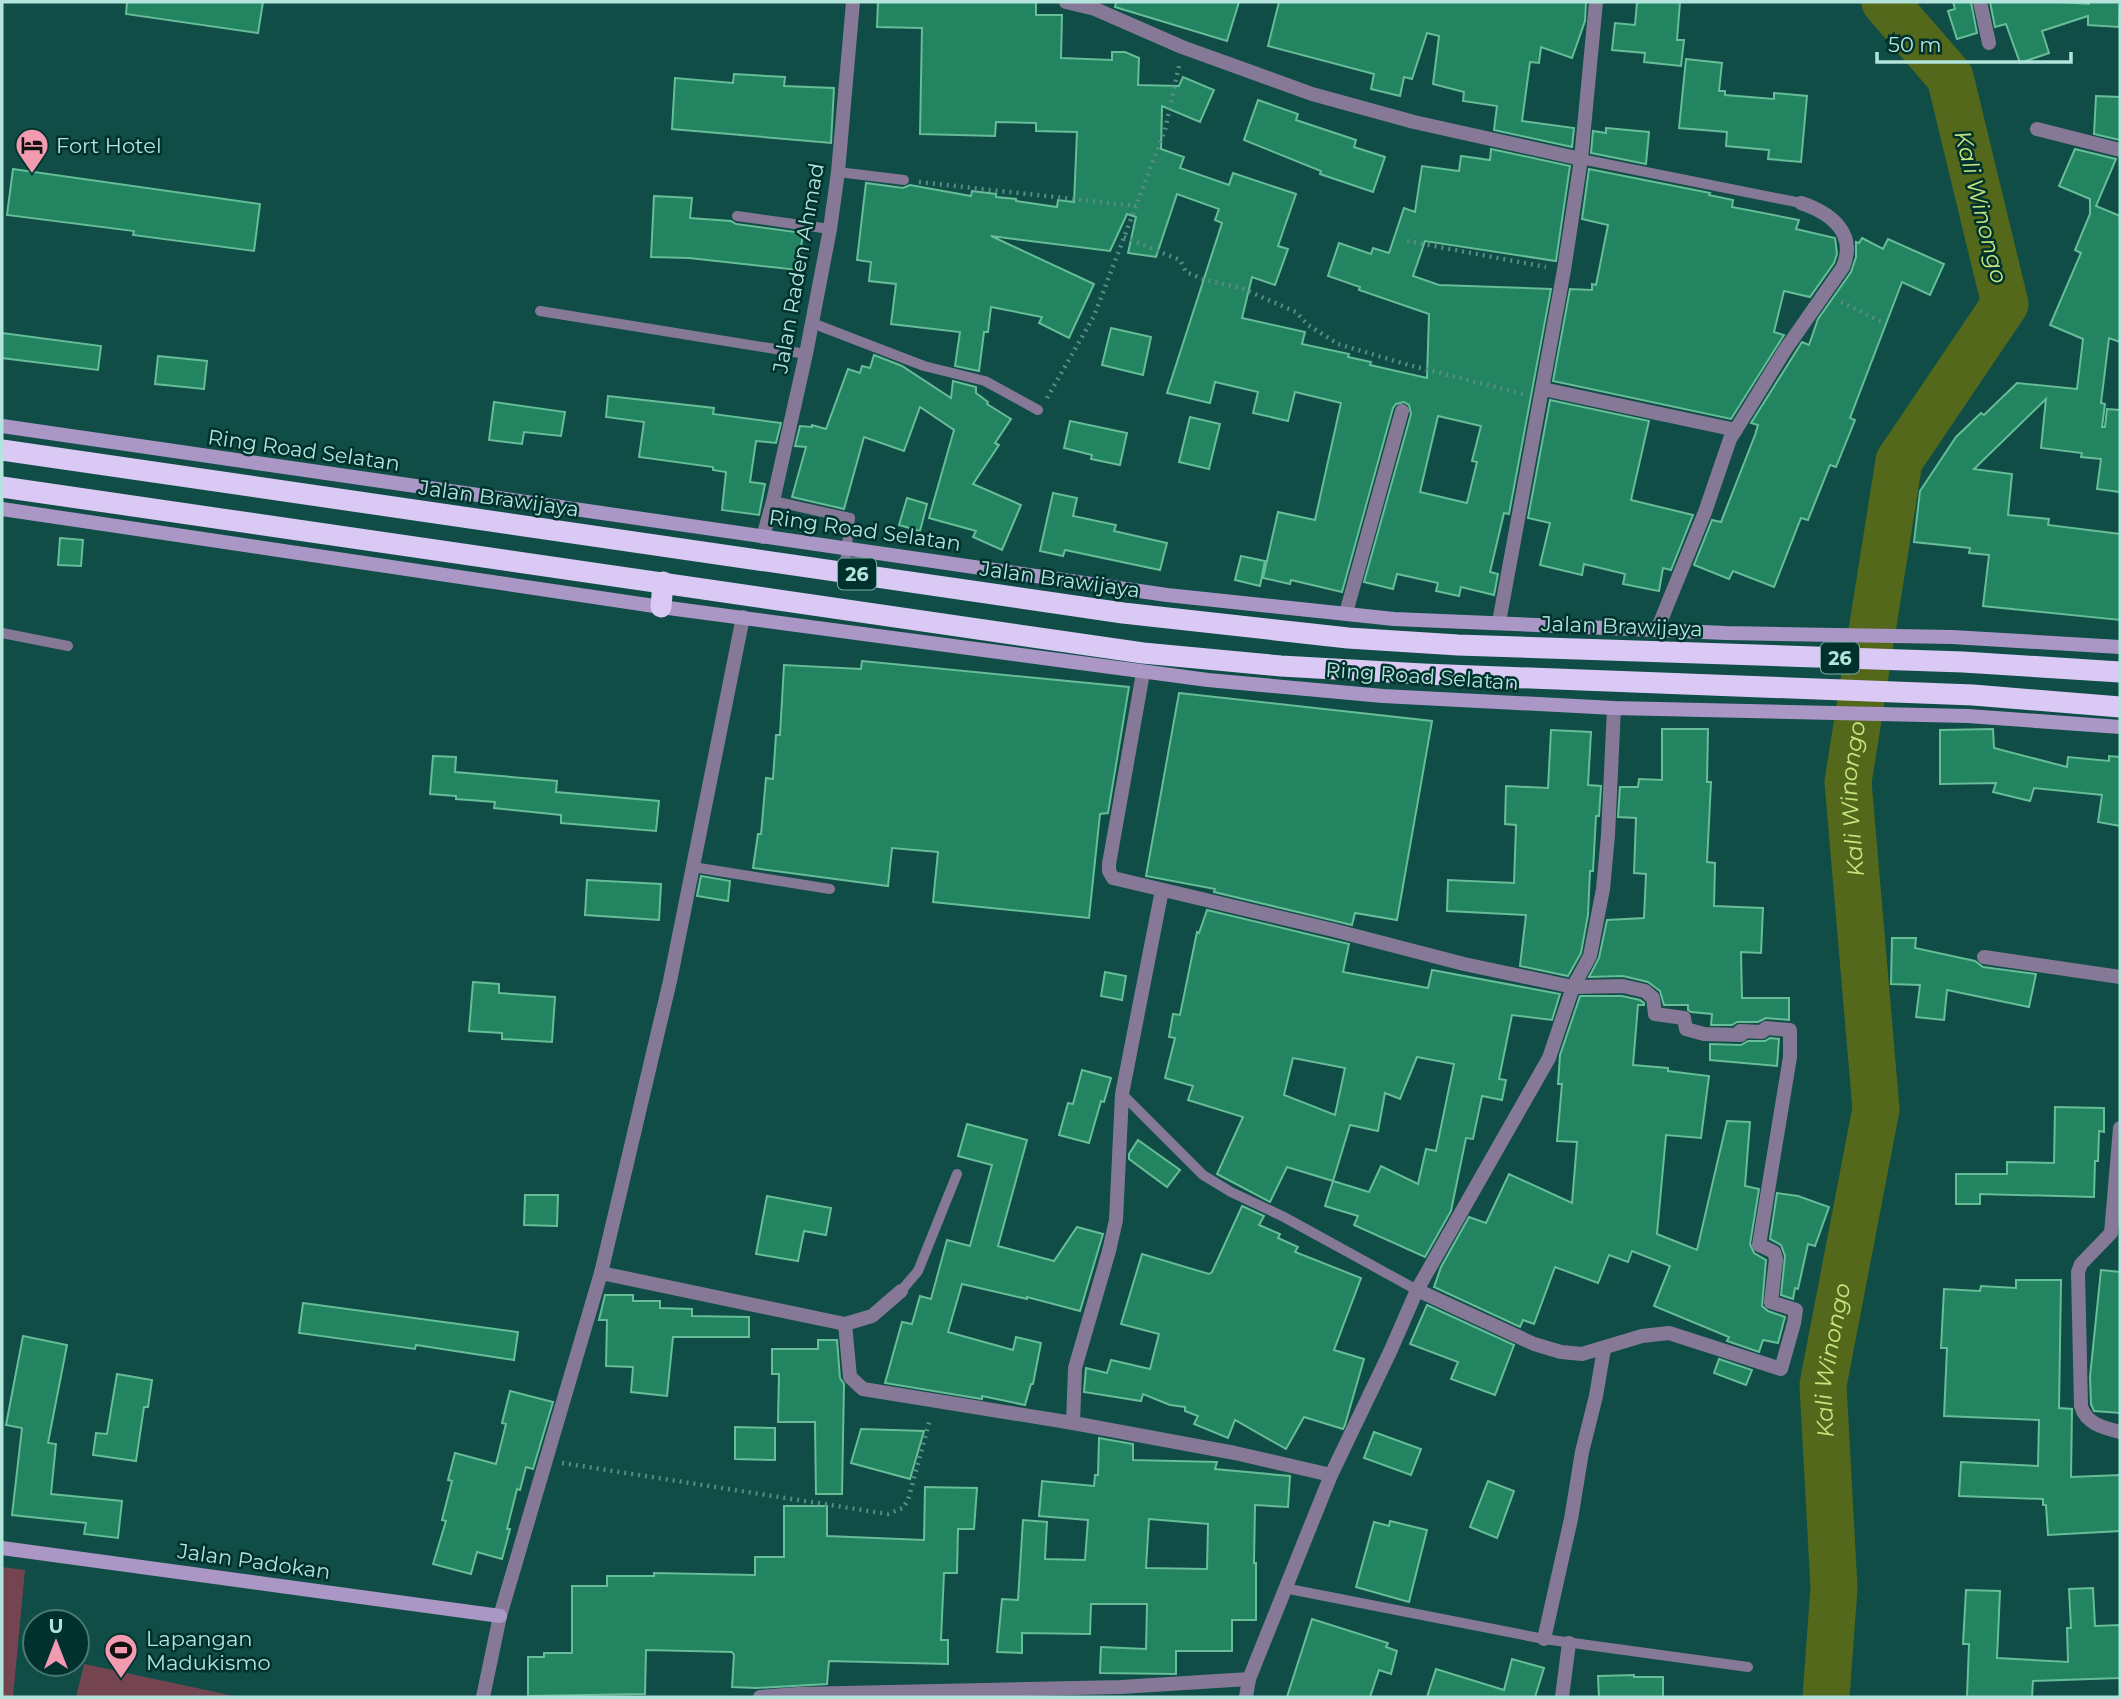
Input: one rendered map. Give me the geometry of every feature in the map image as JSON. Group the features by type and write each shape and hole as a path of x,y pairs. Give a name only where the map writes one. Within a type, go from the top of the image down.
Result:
{"highway":[{"name":"Jalan Brawijaya","path":"2,450 1123,612 1348,638 1458,645 1962,662 2120,672"},
{"name":"26","path":"2,487 1171,655 1281,666 1423,674 1973,695 2120,707"},
{"path":"661,607 663,582"}],"street":[{"name":"Jalan Raden Ahmad","path":"762,537 773,501 806,354 830,229 838,172 853,2"},
{"path":"1066,2 1096,5 1182,47 1312,94 1414,122 1581,159"},
{"path":"1499,622 1564,270 1581,159 1596,2"},
{"path":"1980,2 1989,43"},
{"path":"2036,129 2120,150"},
{"path":"1657,630 1705,512 1730,439 1785,350 1843,267 1848,245 1845,234 1825,214 1801,204"},
{"path":"1541,393 1736,430"},
{"path":"1346,613 1402,411"},
{"name":"Ring Road Selatan","path":"2,426 1167,595 1394,619 1726,633 1952,637 2120,647"},
{"name":"Ring Road Selatan","path":"2,509 661,607 1143,673 1383,696 1614,708 1968,716 2120,727"},
{"path":"483,1697 500,1616 601,1273 670,981 743,617"},
{"path":"1143,673 1108,867 1111,877 1464,964 1573,987 1623,986 1645,991 1653,998 1655,1014 1684,1018 1686,1029 1704,1034 1741,1035 1741,1031 1762,1032 1766,1028 1790,1030 1790,1057 1759,1245 1774,1252 1776,1259 1771,1302 1796,1310 1780,1369 1669,1333 1642,1336 1582,1354 1561,1352 1534,1344 1416,1290"},
{"path":"1245,1697 1249,1679 1284,1588 1331,1475 1390,1352 1416,1290 1549,1058 1573,987 1590,956 1603,889 1613,771 1614,708"},
{"path":"1073,1423 1075,1368 1116,1220 1122,1094 1162,890"},
{"path":"1984,957 2120,977"},
{"path":"2120,1128 2116,1234 2081,1264 2078,1272 2082,1412 2092,1422 2120,1432"},
{"path":"601,1273 845,1324 872,1316 901,1291"},
{"path":"845,1324 850,1377 855,1384 872,1391 1073,1423 1234,1453 1331,1475"},
{"path":"1544,1639 1571,1519 1604,1349"},
{"name":"Jalan Padokan","path":"2,1548 500,1616"},
{"path":"1562,1697 1569,1643"},
{"path":"760,1697 798,1694 1071,1693 1249,1679"}],"lane":[{"path":"1581,159 1801,204"},
{"path":"838,172 904,180"},
{"path":"737,216 830,229"},
{"path":"540,311 806,354"},
{"path":"811,323 924,366 985,381 1038,410"},
{"path":"773,501 848,516 851,522 844,572"},
{"path":"2,633 68,646"},
{"path":"693,867 830,889"},
{"path":"1122,1094 1203,1175 1416,1290"},
{"path":"901,1291 918,1271 957,1174"},
{"path":"1284,1588 1544,1639 1748,1667"}],"path":[{"path":"1038,410 1058,382 1094,316 1165,130 1182,47"},
{"path":"904,180 1136,206"},
{"path":"1124,237 1180,260 1186,272 1195,276 1241,288 1279,303 1296,312 1308,325 1338,344 1405,364 1541,393"},
{"path":"1407,241 1564,270"},
{"path":"1824,294 1882,322"},
{"path":"546,1460 888,1514 903,1508 908,1500 935,1401"}],"shaded area":[{"path":"2,1567 25,1570 13,1697 2,1697"},
{"name":"Lapangan Madukismo","path":"91,1665 239,1697 76,1697 81,1678 91,1678"}],"building":[{"path":"127,2 263,2 258,33 126,14"},
{"path":"878,2 1036,2 1036,15 1062,15 1061,58 1112,60 1112,52 1125,52 1139,58 1138,85 1179,86 1183,77 1214,90 1200,122 1162,106 1161,149 1184,157 1180,168 1229,185 1233,173 1296,194 1278,246 1288,249 1275,285 1252,277 1242,318 1305,332 1302,344 1349,354 1348,357 1371,362 1370,365 1427,378 1429,314 1359,290 1360,287 1328,276 1339,243 1371,254 1373,248 1389,253 1404,208 1415,212 1422,166 1459,171 1461,156 1490,160 1491,149 1570,166 1556,261 1425,241 1413,276 1439,285 1551,289 1509,514 1504,513 1490,572 1498,574 1494,595 1461,587 1459,596 1436,591 1438,583 1397,574 1393,589 1364,582 1411,414 1409,405 1404,402 1393,408 1342,592 1291,580 1290,584 1263,578 1278,512 1315,520 1341,403 1295,392 1288,421 1253,413 1258,392 1215,382 1210,403 1167,393 1222,223 1215,220 1219,209 1177,194 1156,257 1128,253 1136,217 1127,214 1110,251 991,236 1094,284 1069,338 1039,323 1042,317 991,307 988,332 984,332 979,371 955,366 960,332 891,324 896,284 869,281 871,262 857,260 866,183 903,188 910,185 971,196 972,191 996,194 996,197 1057,207 1058,200 1074,202 1077,132 1036,131 1036,123 996,122 995,136 920,134 922,28 877,27","holes":["1438,416 1481,426 1472,461 1477,462 1467,503 1420,492"]},
{"path":"1116,2 1239,2 1227,41 1115,7"},
{"path":"1279,2 1586,2 1585,21 1572,58 1541,47 1539,63 1530,62 1522,121 1574,128 1572,147 1494,130 1497,106 1463,101 1464,92 1433,84 1439,36 1427,33 1412,79 1404,77 1400,96 1371,89 1374,74 1268,46"},
{"path":"1637,2 1680,2 1677,40 1684,40 1681,66 1644,62 1645,53 1612,50 1615,23 1635,25"},
{"path":"1953,2 1971,2 1977,33 1957,39 1948,11 1955,9"},
{"path":"1990,2 2120,2 2119,27 2088,25 2088,16 2042,31 2049,53 2020,63 2006,24 1995,27"},
{"path":"1686,59 1722,63 1719,91 1725,91 1725,95 1774,99 1774,93 1807,96 1801,162 1768,159 1769,150 1726,146 1727,132 1679,128"},
{"path":"734,74 785,77 784,86 834,88 831,143 672,129 675,78 733,83"},
{"path":"2096,96 2120,97 2120,140 2094,134"},
{"path":"1258,100 1298,114 1296,120 1356,140 1354,147 1385,157 1373,192 1320,174 1321,171 1244,140"},
{"path":"1606,128 1649,132 1646,164 1591,153 1593,131 1606,133"},
{"path":"2075,149 2116,159 2096,206 2120,216 2120,342 2109,338 2101,403 2105,404 2102,427 2105,427 2107,409 2120,410 2120,492 2097,489 2101,459 2081,457 2082,453 2041,448 2046,399 1974,469 2012,474 2008,515 2049,519 2048,525 2120,534 2120,620 1983,606 1989,555 1969,553 1970,548 1914,542 1920,491 1956,437 1981,413 1984,415 2017,383 2077,389 2083,339 2050,325 2081,253 2075,250 2090,214 2090,199 2059,186"},
{"path":"13,169 260,204 254,251 133,235 134,231 7,215"},
{"path":"1589,169 1710,193 1709,195 1733,200 1732,207 1799,220 1796,229 1835,238 1837,254 1834,263 1810,297 1784,291 1774,332 1784,335 1731,419 1553,381 1570,289 1592,290 1592,284 1596,285 1608,225 1582,219"},
{"path":"654,196 692,198 690,218 731,221 736,224 803,233 798,270 689,258 651,257"},
{"path":"1862,238 1883,249 1888,239 1944,264 1930,295 1902,282 1850,418 1855,420 1836,467 1830,465 1808,520 1801,518 1774,587 1733,571 1729,579 1694,565 1712,520 1721,522 1755,435 1758,425 1751,423 1802,342 1809,345 1818,319 1851,272 1856,257 1856,242 1859,243"},
{"path":"1111,328 1151,337 1143,375 1102,365"},
{"path":"2,333 101,346 98,370 2,358"},
{"path":"874,355 902,366 951,398 953,381 976,387 976,393 988,402 987,404 1011,419 995,443 999,445 973,484 1021,505 1002,550 973,537 976,531 929,518 954,430 920,407 904,451 864,437 844,509 792,497 806,447 795,446 800,426 812,425 826,429 848,369 860,373 862,366 870,368"},
{"path":"158,356 207,361 204,389 155,384"},
{"path":"608,396 714,408 713,414 781,423 776,443 756,441 750,482 765,484 759,515 722,510 726,472 713,470 713,467 639,457 644,422 606,417"},
{"path":"1550,400 1649,421 1631,500 1693,515 1671,570 1663,568 1659,591 1623,584 1625,574 1584,564 1582,575 1540,565 1550,523 1528,518"},
{"path":"494,402 565,412 561,436 524,432 522,444 489,440"},
{"path":"1190,417 1220,424 1209,469 1179,462"},
{"path":"1070,421 1127,433 1120,465 1091,459 1092,455 1064,448"},
{"path":"1053,493 1077,498 1073,516 1116,525 1114,531 1167,543 1160,570 1065,550 1063,556 1040,551"},
{"path":"907,498 927,504 920,531 899,525"},
{"path":"60,538 83,540 81,566 58,565"},
{"path":"1241,556 1265,561 1260,586 1235,580"},
{"path":"862,661 1129,687 1108,813 1100,814 1089,918 933,902 938,852 892,848 888,886 753,868 758,834 761,834 766,778 773,779 776,735 780,735 784,665 861,669"},
{"path":"1179,693 1432,721 1397,920 1355,913 1352,925 1214,892 1215,889 1146,876"},
{"path":"1662,729 1708,729 1707,782 1711,782 1707,862 1715,863 1714,906 1763,908 1761,953 1741,952 1742,998 1789,998 1789,1020 1766,1018 1758,1022 1711,1025 1712,1014 1691,1012 1688,1005 1664,1005 1660,991 1648,982 1623,976 1589,977 1599,958 1607,920 1644,918 1646,874 1634,873 1636,818 1618,817 1620,787 1638,787 1639,779 1662,780"},
{"path":"1993,729 1994,748 2067,767 2068,757 2109,761 2109,756 2120,757 2120,826 2098,822 2102,795 2034,788 2030,801 1993,792 1996,783 1940,784 1940,730"},
{"path":"1551,730 1591,732 1588,785 1601,786 1599,816 1596,816 1593,871 1590,871 1588,915 1581,953 1568,976 1520,966 1526,915 1447,911 1448,880 1514,883 1516,825 1505,824 1506,786 1548,788"},
{"path":"433,756 456,757 455,772 557,781 556,792 659,801 656,831 561,823 561,815 494,808 495,802 430,794"},
{"path":"701,876 730,881 728,901 697,896"},
{"path":"587,880 661,884 659,920 585,915"},
{"path":"1207,910 1349,944 1343,972 1428,988 1432,970 1560,994 1552,1020 1512,1015 1499,1079 1506,1080 1502,1100 1482,1096 1473,1139 1466,1138 1451,1211 1425,1257 1354,1225 1358,1216 1325,1206 1333,1181 1287,1167 1270,1202 1217,1174 1243,1117 1188,1100 1193,1086 1165,1078 1175,1038 1169,1037 1173,1014 1180,1015 1197,932 1199,933","holes":["1417,1057 1454,1064 1436,1151 1426,1149 1418,1184 1381,1166 1369,1192 1333,1181 1350,1125 1378,1131 1385,1093 1400,1099","1293,1058 1345,1068 1335,1115 1284,1095"]},
{"path":"1892,938 1916,938 1915,948 1975,961 1983,967 2036,974 2029,1007 1947,990 1944,1020 1916,1017 1920,985 1891,984"},
{"path":"1105,972 1126,976 1122,1000 1101,996"},
{"path":"473,982 499,984 499,993 555,997 552,1042 502,1039 502,1033 469,1031"},
{"path":"1580,996 1622,996 1644,1003 1638,1005 1633,1065 1709,1076 1701,1138 1666,1135 1657,1234 1697,1250 1727,1121 1750,1122 1745,1186 1759,1189 1750,1244 1754,1253 1766,1260 1762,1306 1785,1317 1778,1343 1763,1340 1759,1352 1727,1341 1729,1337 1654,1306 1670,1266 1632,1251 1628,1262 1609,1255 1598,1283 1555,1267 1534,1324 1523,1320 1520,1327 1434,1287 1441,1267 1469,1217 1486,1223 1509,1174 1572,1203 1577,1142 1557,1141 1562,1084 1558,1084 1560,1055"},
{"path":"1770,1038 1779,1039 1777,1066 1710,1060 1710,1044 1741,1045 1748,1041 1765,1041"},
{"path":"1082,1070 1111,1078 1089,1143 1059,1135 1068,1103 1073,1104"},
{"path":"2055,1107 2104,1108 2104,1132 2099,1131 2098,1161 2095,1161 2094,1197 1980,1194 1980,1204 1956,1204 1956,1174 2007,1174 2007,1162 2054,1163"},
{"path":"967,1124 1027,1140 998,1246 1054,1261 1077,1227 1103,1234 1080,1311 962,1284 948,1332 1013,1350 1016,1337 1041,1343 1033,1384 1025,1405 982,1396 982,1399 885,1383 902,1322 912,1324 920,1296 931,1299 947,1240 970,1246 992,1165 958,1156"},
{"path":"1138,1140 1180,1170 1167,1187 1129,1159 1129,1154"},
{"path":"1777,1193 1798,1196 1829,1207 1815,1246 1808,1244 1798,1289 1795,1288 1793,1299 1781,1295 1785,1256 1781,1245 1770,1239"},
{"path":"525,1195 558,1195 557,1226 524,1225"},
{"path":"767,1196 831,1208 826,1235 804,1231 798,1261 756,1254"},
{"path":"1242,1206 1264,1216 1259,1225 1280,1234 1278,1238 1298,1247 1295,1252 1361,1278 1334,1350 1364,1359 1345,1425 1343,1429 1304,1417 1286,1449 1235,1420 1228,1438 1194,1424 1198,1416 1185,1411 1185,1407 1170,1405 1143,1394 1141,1401 1084,1392 1086,1368 1107,1373 1111,1360 1150,1369 1159,1334 1121,1324 1142,1254 1209,1274"},
{"path":"2101,1270 2120,1272 2120,1413 2094,1411 2091,1404 2090,1377"},
{"path":"2016,1280 2061,1280 2059,1408 2072,1409 2071,1477 2120,1475 2120,1531 2048,1535 2046,1505 2043,1505 2043,1499 1959,1496 1961,1462 2038,1466 2039,1420 1944,1416 1947,1348 1941,1348 1944,1289 1980,1291 1981,1286 2016,1288"},
{"path":"605,1295 633,1295 633,1301 660,1301 660,1308 692,1309 692,1316 749,1317 749,1337 673,1337 667,1396 631,1392 633,1367 606,1366 607,1320 599,1320"},
{"path":"303,1303 518,1332 514,1360 416,1345 415,1349 299,1333"},
{"path":"1427,1305 1514,1345 1495,1395 1451,1379 1458,1362 1410,1344"},
{"path":"23,1336 67,1345 48,1443 56,1444 51,1494 122,1501 118,1538 84,1534 86,1523 12,1515 22,1428 6,1425"},
{"path":"818,1340 837,1340 840,1378 844,1384 842,1494 816,1494 815,1422 778,1422 779,1374 772,1374 772,1349 818,1349"},
{"path":"1719,1359 1752,1370 1746,1385 1714,1373"},
{"path":"117,1374 152,1380 148,1407 144,1407 136,1461 93,1455 96,1433 107,1434"},
{"path":"510,1391 553,1402 533,1469 526,1467 520,1490 517,1489 502,1559 477,1552 471,1574 433,1564 446,1521 442,1520 452,1481 448,1480 455,1453 496,1464 506,1424 502,1423"},
{"path":"735,1427 775,1428 775,1460 735,1459"},
{"path":"861,1429 924,1431 910,1479 851,1463"},
{"path":"1374,1432 1421,1449 1411,1475 1364,1458"},
{"path":"1099,1438 1133,1444 1133,1460 1217,1462 1215,1469 1290,1476 1288,1507 1255,1505 1256,1620 1232,1620 1232,1651 1176,1651 1176,1674 1100,1673 1101,1647 1146,1649 1147,1604 1091,1604 1090,1634 1022,1633 1022,1653 997,1652 1002,1599 1018,1600 1023,1520 1047,1522 1045,1559 1085,1560 1088,1520 1039,1516 1042,1481 1094,1486 1095,1475 1098,1475","holes":["1149,1519 1208,1524 1207,1569 1146,1568"]},
{"path":"1488,1481 1514,1491 1497,1538 1470,1527"},
{"path":"925,1487 977,1488 974,1529 958,1529 957,1573 944,1573 941,1640 948,1640 948,1664 829,1661 827,1684 732,1687 732,1652 646,1650 645,1694 528,1696 528,1657 544,1657 544,1653 572,1653 572,1586 607,1586 607,1576 654,1576 654,1573 755,1575 755,1557 784,1557 784,1506 827,1506 827,1536 924,1540"},
{"path":"1390,1521 1427,1530 1409,1602 1356,1587 1374,1522 1389,1526"},
{"path":"2093,1588 2095,1626 2120,1625 2120,1678 2033,1681 2032,1697 1967,1697 1969,1644 1963,1644 1966,1590 2000,1591 1997,1658 2068,1662 2067,1628 2071,1628 2069,1589"},
{"path":"1312,1619 1388,1643 1386,1647 1397,1651 1391,1674 1379,1670 1370,1697 1287,1697"},
{"path":"1512,1659 1544,1668 1535,1697 1427,1697 1436,1669 1504,1690"},
{"path":"1598,1676 1663,1677 1663,1697 1599,1697"}],"waterway":[{"name":"Kali Winongo","path":"1826,1697 1834,1588 1823,1385 1876,1109 1848,782 1899,461 2005,304 1950,77 1885,2"}],"place":[{"name":"Fort Hotel","path":"32,175"},
{"name":"Lapangan Madukismo","path":"121,1680"}]}
